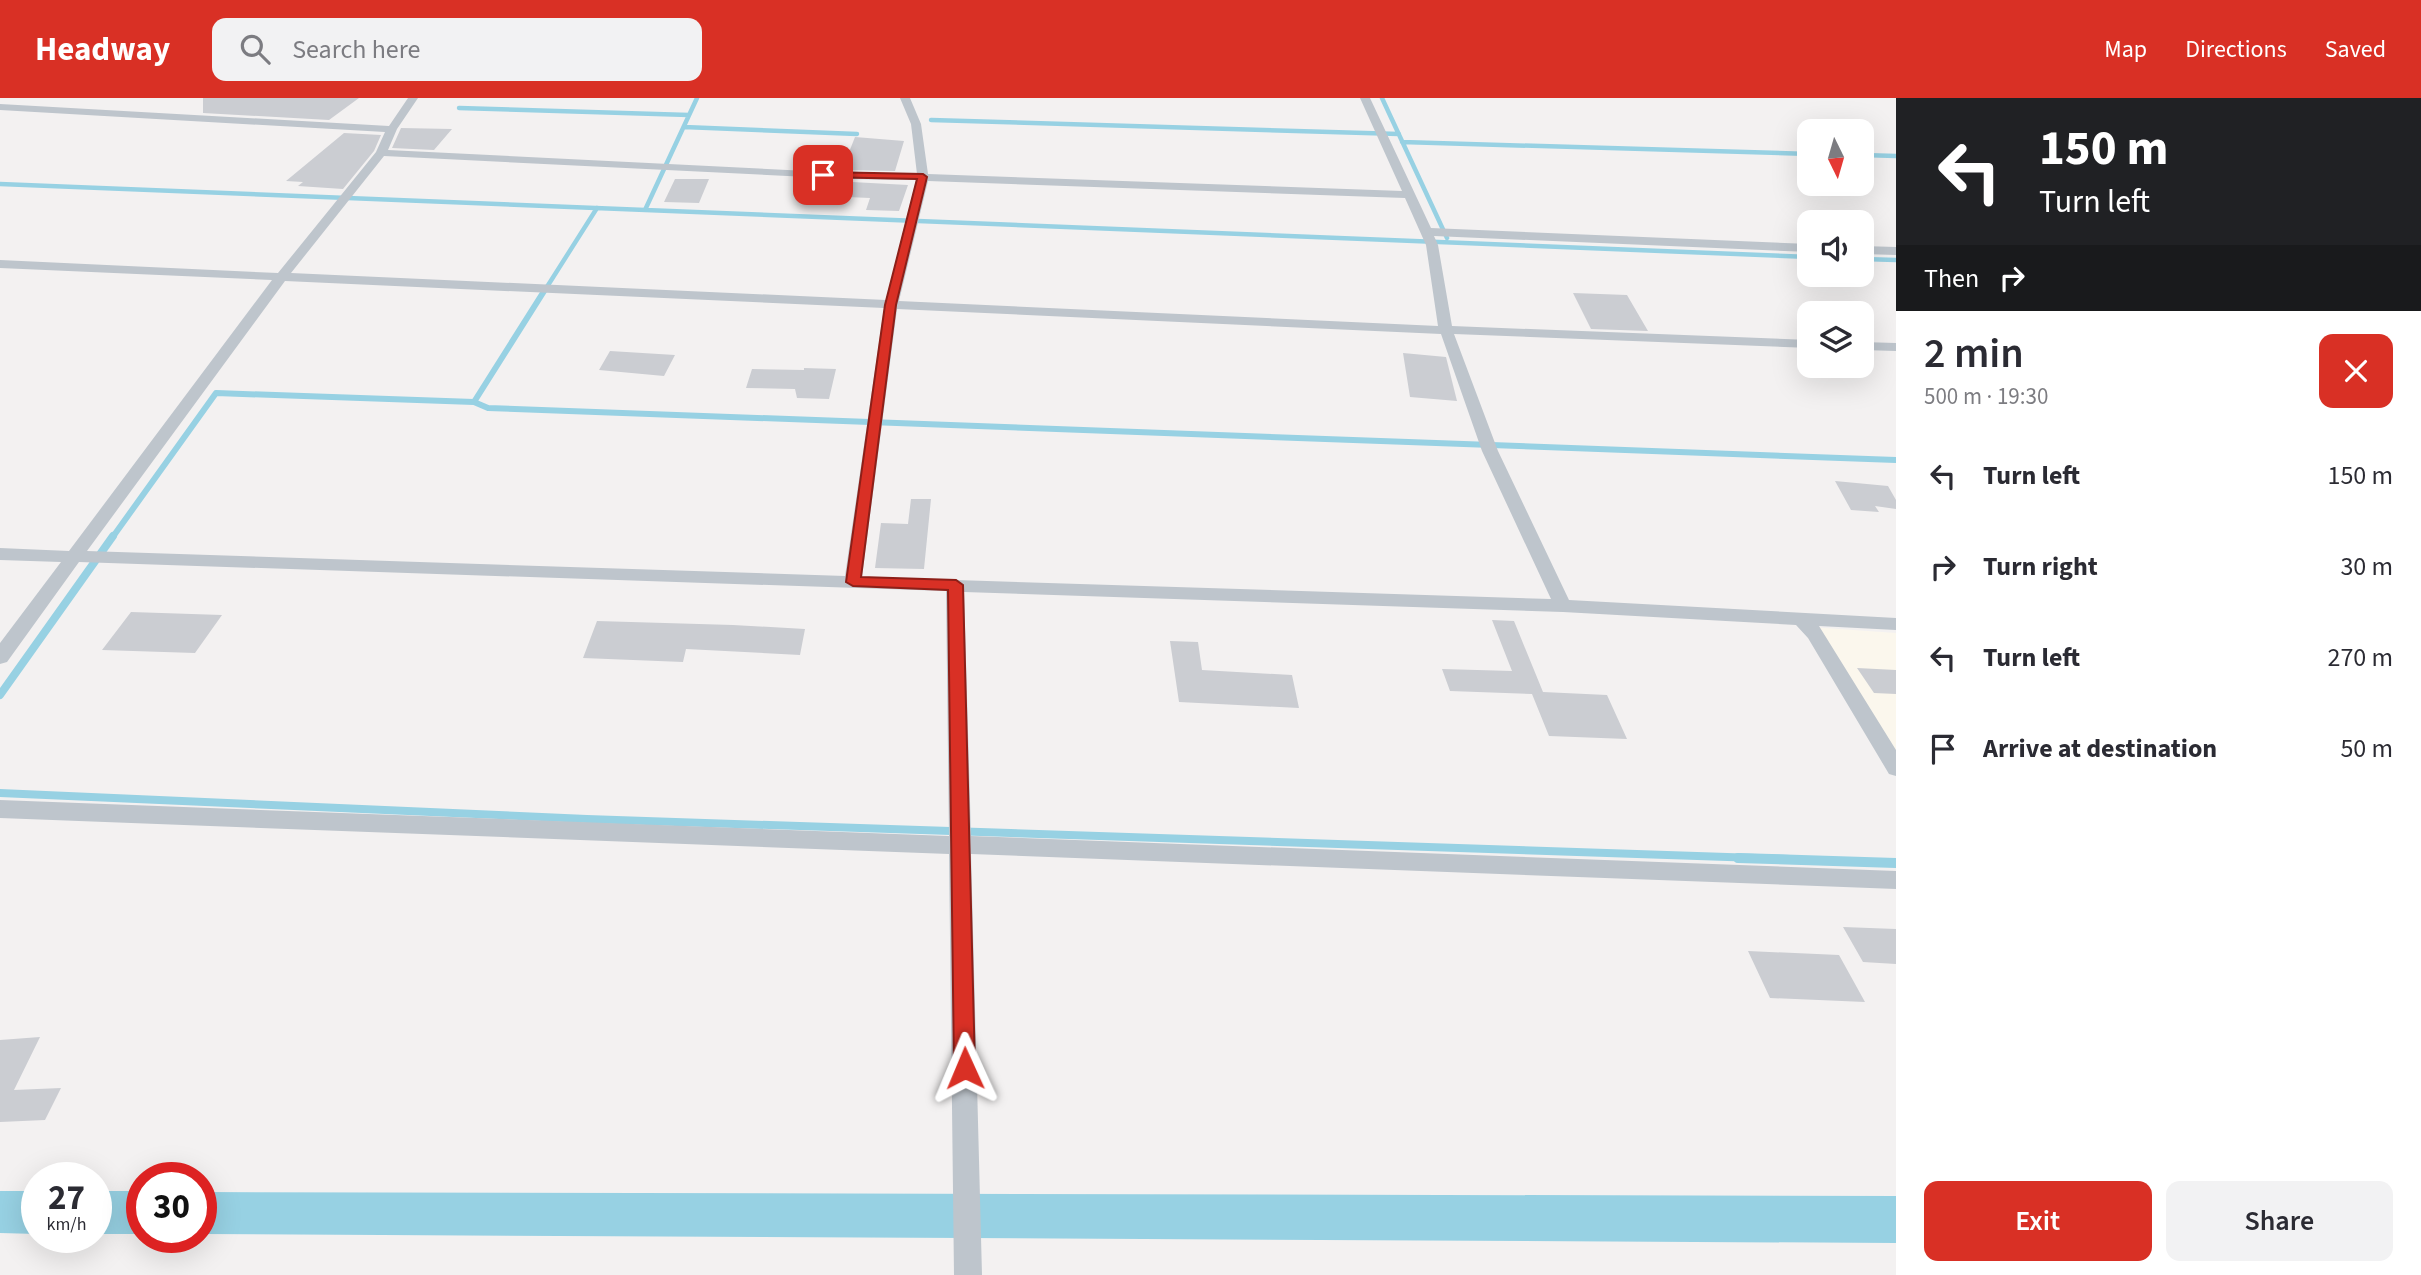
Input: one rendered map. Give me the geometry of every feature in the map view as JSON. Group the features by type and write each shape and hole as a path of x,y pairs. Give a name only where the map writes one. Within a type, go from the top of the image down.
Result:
{"street":[{"path":"0,657 91,557 281,277 380,153 413,98"},
{"path":"853,582 891,305 923,177 916,124 905,98"},
{"path":"1366,98 1410,195 1436,237 1446,330 1488,446 1563,606"},
{"path":"0,107 392,129"},
{"path":"380,153 848,176 1410,195"},
{"path":"1436,237 1797,248"},
{"path":"1874,250 1896,251"},
{"path":"0,264 1797,344"},
{"path":"1874,346 1896,347"},
{"path":"0,554 1563,606 1896,624"},
{"path":"956,585 967,1268"},
{"path":"1800,618 1815,633 1896,768"},
{"path":"0,809 961,835 1896,880"}],"shaded area":[{"path":"1811,627 1896,633 1896,765"}],"water":[{"path":"0,1191 21,1191 21,1234 0,1233"},
{"path":"112,1191 126,1191 126,1234 112,1234"},
{"path":"217,1192 1896,1196 1896,1243 217,1234"}],"building":[{"path":"203,98 359,98 329,120 203,113"},
{"path":"401,128 452,129 434,150 392,148"},
{"path":"344,133 381,135 374,151 343,189 298,186 303,182 286,181"},
{"path":"855,137 904,141 895,171 842,170"},
{"path":"675,179 709,179 699,203 664,202"},
{"path":"852,182 908,185 899,211 866,210 870,198 847,197"},
{"path":"1573,293 1627,295 1648,331 1591,329"},
{"path":"610,351 675,355 664,376 599,370"},
{"path":"1403,353 1446,357 1457,401 1410,397"},
{"path":"752,369 836,369 829,399 797,398 795,389 746,388"},
{"path":"1835,481 1888,486 1896,500 1896,509 1875,506 1879,512 1851,510"},
{"path":"911,499 931,499 924,569 875,568 881,523 908,524"},
{"path":"131,612 222,615 195,653 102,650"},
{"path":"1492,620 1514,621 1543,692 1607,695 1627,739 1549,736 1532,694 1450,691 1442,669 1512,671"},
{"path":"597,621 805,629 800,655 686,649 683,662 583,658"},
{"path":"1170,641 1198,642 1202,670 1292,675 1299,708 1179,702"},
{"path":"1857,668 1896,670 1896,694 1874,693"},
{"path":"1843,927 1896,929 1896,964 1863,962"},
{"path":"1748,951 1839,955 1865,1002 1770,998"},
{"path":"40,1037 14,1090 61,1088 45,1120 0,1122 0,1040"}],"waterway":[{"path":"645,210 697,98"},
{"path":"1382,98 1399,134"},
{"path":"459,108 689,115"},
{"path":"931,120 1399,134"},
{"path":"684,127 857,134"},
{"path":"1399,134 1402,142"},
{"path":"1402,142 1797,154"},
{"path":"1402,142 1447,238"},
{"path":"1874,155 1896,156"},
{"path":"0,184 597,208"},
{"path":"545,290 597,208"},
{"path":"597,208 1797,256"},
{"path":"1874,259 1896,260"},
{"path":"474,402 546,288"},
{"path":"112,538 216,393 474,402"},
{"path":"474,402 488,408 1896,460"},
{"path":"0,695 113,536"},
{"path":"0,793 587,819 1790,859"},
{"path":"1738,858 1896,863"}],"route":[{"path":"823,175 923,177 891,305 872,426 853,582 956,585 965,1068"}]}
